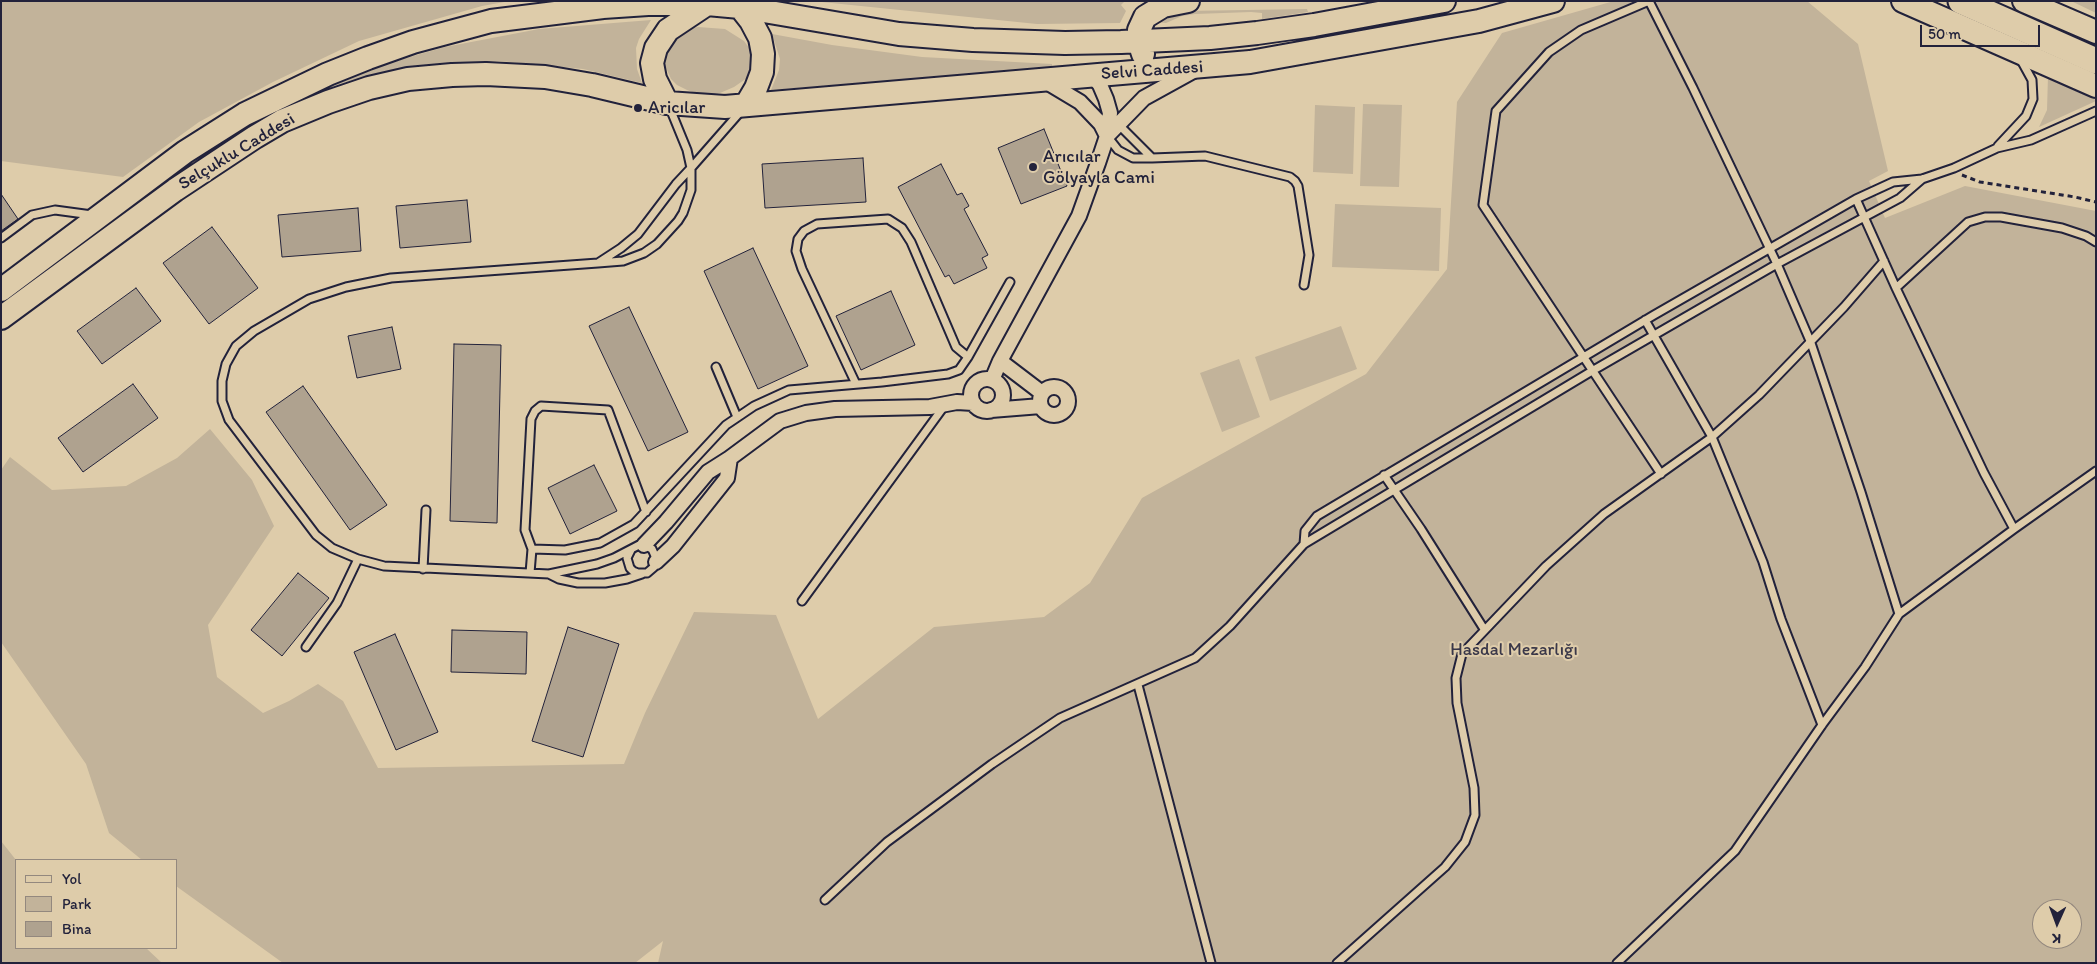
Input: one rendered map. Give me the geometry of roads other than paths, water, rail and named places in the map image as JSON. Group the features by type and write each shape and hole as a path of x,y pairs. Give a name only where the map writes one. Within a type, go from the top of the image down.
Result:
{"highway":[{"path":"1961,1 2096,61"}],"main road":[{"path":"1160,70 1145,57 1139,42 1141,23 1153,10 1188,1"},
{"name":"Selvi Caddesi","path":"740,7 899,34 1020,42 1139,42 1257,33 1314,25 1444,1"},
{"name":"Selvi Caddesi","path":"746,105 1250,62 1399,37 1479,21 1553,1"},
{"path":"1902,1 2096,86"},
{"path":"2024,1 2096,32"},
{"path":"668,104 655,79 652,63 656,48 668,30 707,4"},
{"name":"Selçuklu Caddesi","path":"1,290 185,152 245,114 328,74 368,58 452,31 541,13 621,5 707,4 740,7"},
{"path":"740,7 751,21 760,38 763,54 762,72 756,88 746,105"},
{"path":"1020,42 1050,49 1074,60 1092,75"},
{"name":"Selçuklu Caddesi","path":"1,318 174,190 228,154 282,122 328,102 369,88 408,79 452,75 504,74 545,77 592,85 668,104 725,107 746,105"}],"street":[{"path":"1107,136 1144,98 1201,67"},
{"path":"992,380 1000,361 1079,216 1107,136 1110,122 1108,106 1100,84 1092,75"},
{"path":"1040,79 1080,102 1101,124 1107,136"},
{"path":"991,410 1000,404 1003,394 998,384 992,380 984,379 975,384 971,393 973,403 980,410 991,410 1041,399 1000,361"},
{"path":"637,547 666,522 708,472 780,421 806,412 835,409 930,407 957,402 973,403"},
{"path":"656,562 672,546 727,478 730,458"}],"lane":[{"path":"1661,474 1483,205 1496,111 1549,52 1581,30 1648,2 1693,88 1777,264 1811,343 1853,466 1899,614"},
{"path":"1996,148 2026,116 2033,99 2032,80 2025,65 2013,50"},
{"path":"549,574 560,579 578,583 605,583 642,574 651,570 656,562 652,549 637,547 597,564 549,574 423,569 384,566 358,560 332,548 316,535 229,420 222,401 222,381 226,364 236,346 254,331 309,299 346,286 391,278 623,261 644,253 657,244 678,221 692,190 691,168 687,150 668,104"},
{"path":"598,263 638,234 676,184 746,105"},
{"path":"1304,544 1305,531 1317,516 1583,356 1856,199 1893,182 1922,179 1954,168 1996,148 2031,140 2096,111"},
{"path":"1118,124 1152,158"},
{"path":"1107,136 1118,150 1133,158 1204,156 1290,177 1298,186 1308,256 1304,285"},
{"path":"825,900 888,842 992,764 1060,718 1138,685 1195,658 1230,626 1304,544 1654,335 1777,264 1900,198 1922,179"},
{"path":"1856,199 1984,473 2014,529"},
{"path":"1,238 32,215 55,210 100,216"},
{"path":"1896,288 1968,222 1985,217 2001,217 2062,228 2086,236 2096,242"},
{"path":"856,384 802,269 796,251 798,239 804,232 817,224 888,219 902,228 911,242 956,348 968,357"},
{"path":"1337,963 1445,867 1465,842 1475,815 1474,797 1457,703 1456,678 1462,654 1546,566 1604,514 1712,437 1759,396 1811,343 1884,262"},
{"path":"532,549 565,550 600,543 634,524 726,425 754,406 789,390 948,374 958,370 968,357 1010,282"},
{"path":"1645,320 1712,437 1763,562 1781,619 1822,725"},
{"path":"716,367 737,417"},
{"path":"802,600 946,404"},
{"path":"530,573 532,549 525,530 531,419 535,411 541,406 608,410 646,512"},
{"path":"1617,963 1735,851 1822,725 1865,667 1899,614 2014,529 2096,472"},
{"path":"1384,475 1484,629"},
{"path":"423,569 426,510"},
{"path":"637,547 627,558 630,568 642,574"},
{"path":"306,647 337,603 358,560"},
{"path":"1138,685 1211,963"}],"place":[{"name":"Aricılar","path":"638,108"},
{"name":"Arıcılar Gölyayla Cami","path":"1033,167"}],"park label":[{"name":"Hasdal Mezarlığı","path":"1514,650"}]}
